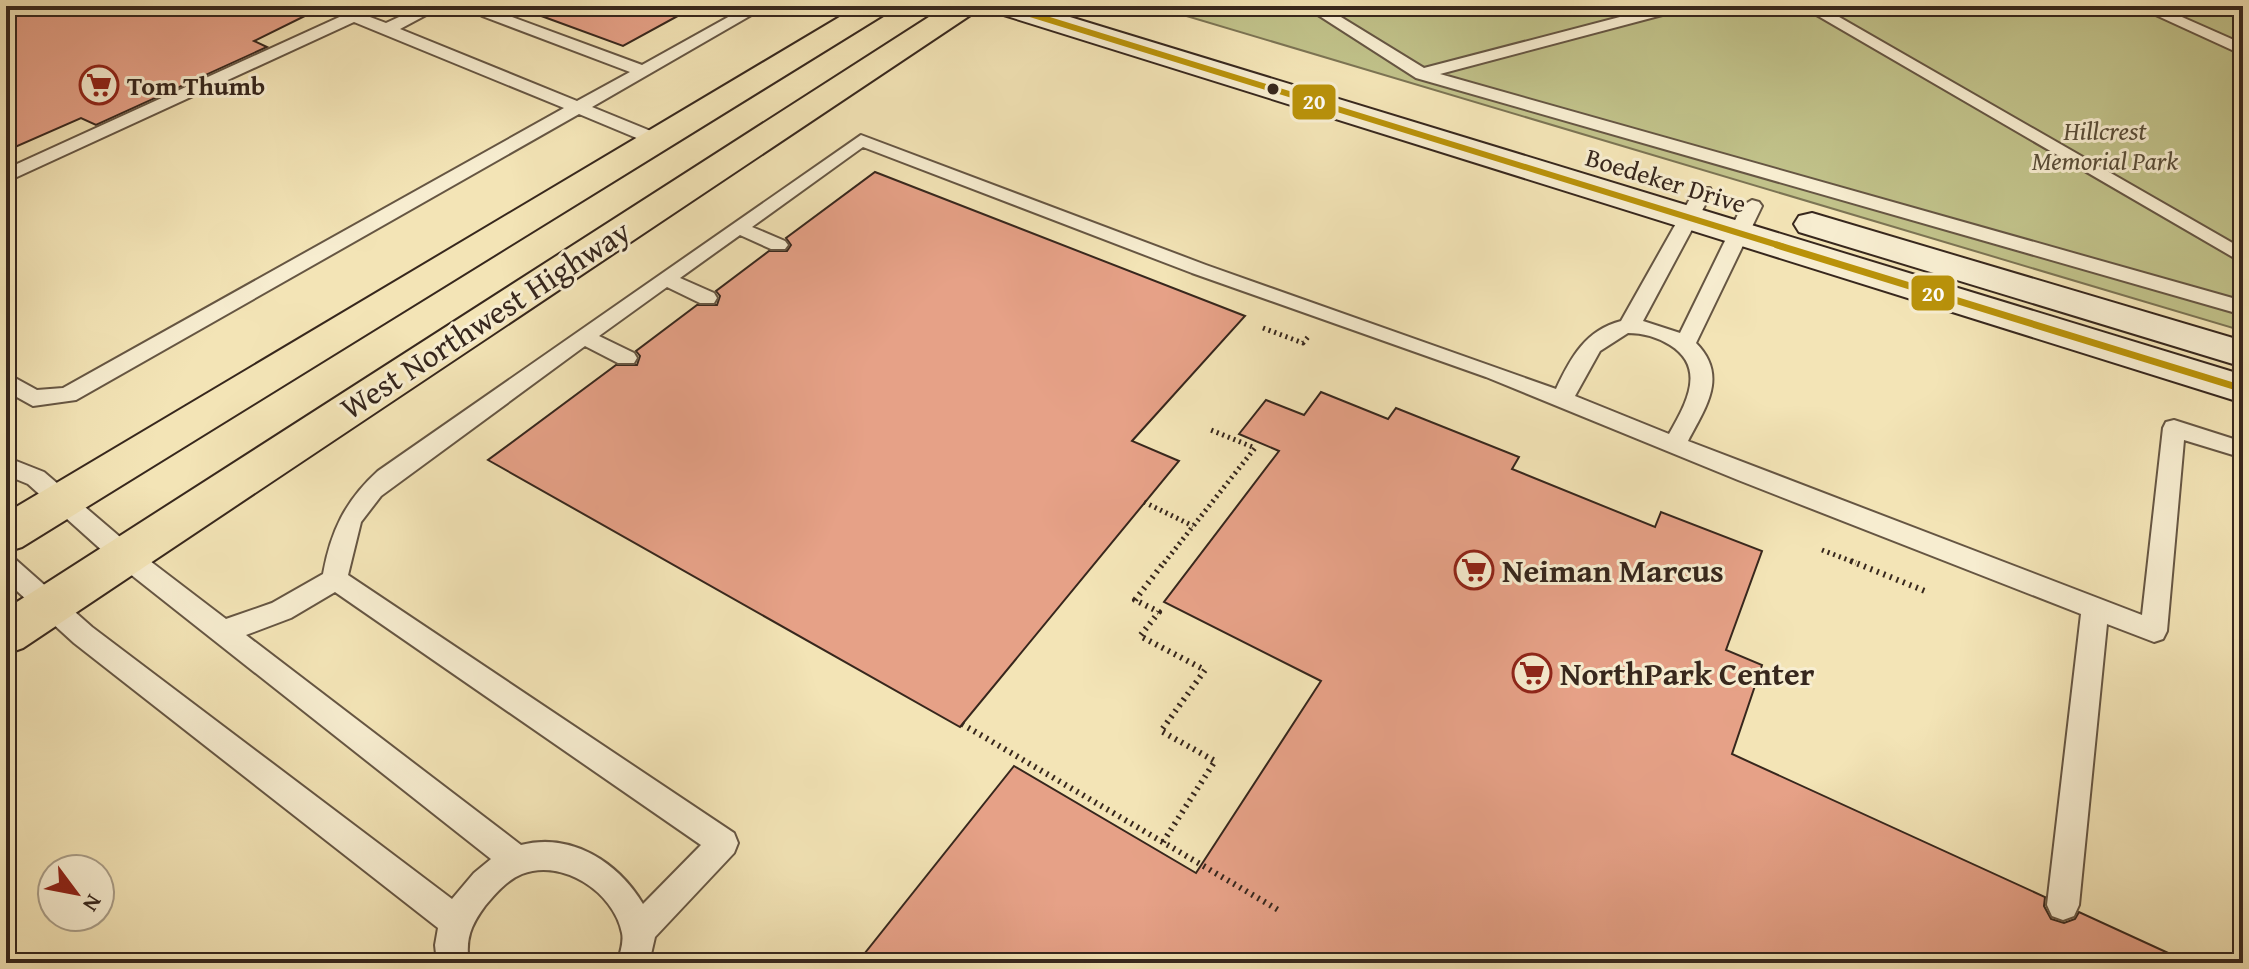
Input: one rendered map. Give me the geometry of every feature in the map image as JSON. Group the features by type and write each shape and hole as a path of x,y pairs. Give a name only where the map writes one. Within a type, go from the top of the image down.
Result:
{"main road":[{"name":"West Northwest Highway","path":"6,535 878,6"},
{"name":"West Northwest Highway","path":"6,634 965,6"},
{"name":"Boedeker Drive","path":"1004,6 1746,220 2243,354"},
{"name":"Boedeker Drive","path":"1089,6 1696,205"},
{"name":"Boedeker Drive","path":"1746,220 2243,389"}],"lane":[{"path":"387,29 435,6"},
{"path":"469,6 496,10 645,72"},
{"path":"6,380 33,398 68,395 759,6"},
{"path":"1312,6 1422,74 2243,308"},
{"path":"1422,74 1680,6"},
{"path":"1809,6 2243,257"},
{"path":"2144,6 2243,50"},
{"path":"6,176 354,11 387,29 657,140"},
{"path":"223,631 277,615 302,603 335,579 342,535 360,500 386,477 861,140 1199,269 1317,308 1563,398 2154,631 2174,428 2243,450"},
{"path":"1629,326 1696,205"},
{"path":"1685,344 1746,220"},
{"path":"739,228 778,245"},
{"path":"666,279 707,298"},
{"path":"1563,398 1584,356 1597,340 1629,326 1659,332 1685,344 1700,361 1704,377 1699,395 1676,443"},
{"path":"584,337 626,358"},
{"path":"6,466 36,478 124,555 516,860"},
{"path":"6,566 48,605 455,921"},
{"path":"335,579 723,843 635,947"},
{"path":"2063,905 2095,608"},
{"path":"453,963 450,949 455,921 490,877 516,860 545,856 569,859 595,871 617,891 631,913 635,947"}],"path":[{"path":"1263,328 1303,343"},
{"path":"1163,842 1215,761 1161,731 1205,670 1140,636 1159,612 1135,600 1255,448 1211,430"},
{"path":"1144,502 1193,526"},
{"path":"1822,550 1925,591"},
{"path":"962,724 1280,911"}],"green space":[{"name":"Hillcrest Memorial Park","path":"1153,6 2243,6 2243,331"}],"building":[{"name":"Tom Thumb","path":"27,6 325,6 254,41 267,47 96,125 81,118 6,151 6,14"},
{"path":"526,6 696,6 623,46 525,10"},
{"path":"875,172 1245,316 1132,441 1179,461 960,727 488,460 616,365 637,365 640,356 636,351 697,305 717,305 720,296 716,291 769,251 787,251 791,245 786,238"},
{"name":"NorthPark Center","path":"1321,392 1388,419 1396,408 1519,457 1512,469 1655,527 1661,512 1762,551 1726,650 1762,665 1732,754 2045,897 2044,906 2051,919 2064,923 2075,919 2079,912 2190,963 857,963 1014,766 1196,873 1321,681 1164,602 1279,451 1239,434 1266,400 1304,415"}],"transit line":[{"name":"20","path":"1004,6 2243,389"}],"place":[{"name":"Tom Thumb","path":"99,85"},
{"name":"Neiman Marcus","path":"1474,570"},
{"name":"NorthPark Center","path":"1532,673"}]}
